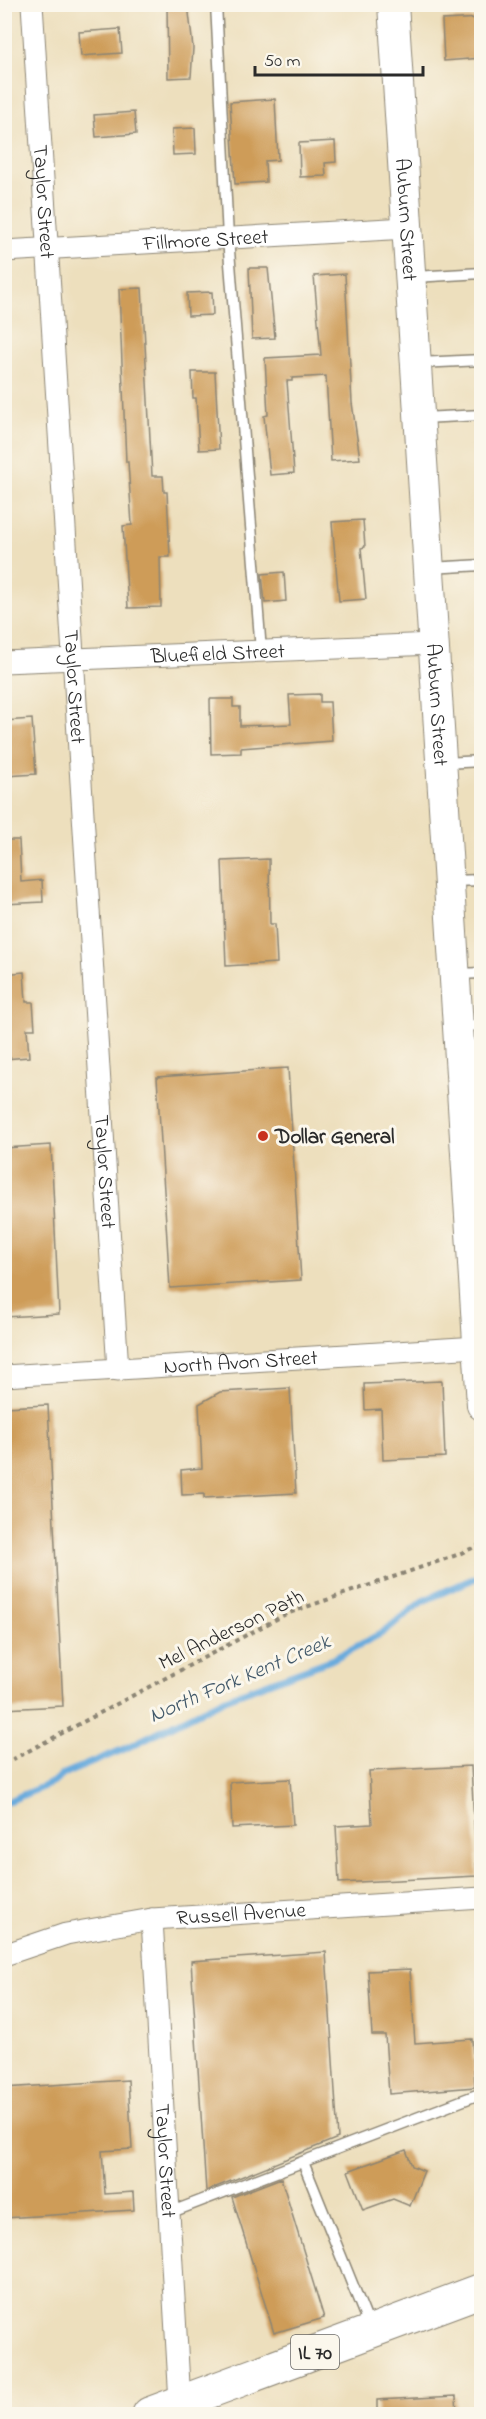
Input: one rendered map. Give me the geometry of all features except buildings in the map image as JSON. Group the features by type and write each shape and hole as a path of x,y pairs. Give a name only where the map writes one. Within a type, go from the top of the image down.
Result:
{"main road":[{"name":"Auburn Street","path":"393,4 448,881 468,974 469,1135 482,1405"},
{"name":"IL 70","path":"149,2415 482,2290"}],"street":[{"name":"Taylor Street","path":"32,4 118,1370"},
{"name":"Fillmore Street","path":"4,251 407,228"},
{"name":"Bluefield Street","path":"4,662 433,644"},
{"name":"North Avon Street","path":"4,1376 478,1347"},
{"name":"Russell Avenue","path":"4,1955 66,1934 152,1919 482,1898"},
{"name":"Taylor Street","path":"152,1919 180,2402"}],"lane":[{"path":"216,4 228,238 261,651"},
{"path":"410,277 482,273"},
{"path":"416,363 482,360"},
{"path":"420,418 482,415"},
{"path":"429,568 482,565"},
{"path":"441,763 481,761 482,770"},
{"path":"448,881 482,880"},
{"path":"169,2213 482,2093"},
{"path":"303,2162 371,2331"}],"path":[{"name":"Mel Anderson Path","path":"4,1764 286,1614 454,1556 482,1544"}],"waterway":[{"name":"North Fork Kent Creek","path":"4,1803 54,1782 64,1774 122,1750 225,1699 331,1660 382,1633 423,1601 482,1575"}],"place":[{"name":"Dollar General","path":"263,1136"}]}
